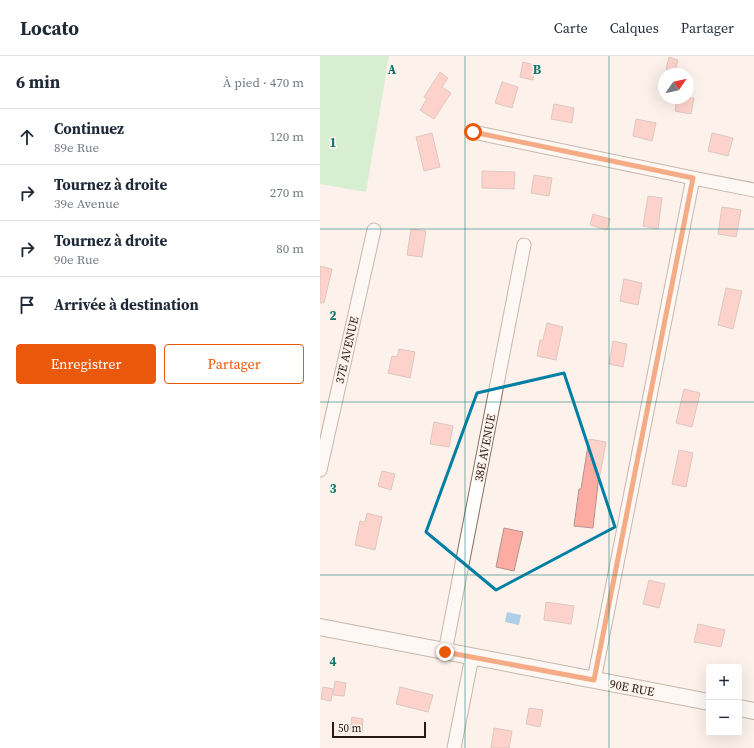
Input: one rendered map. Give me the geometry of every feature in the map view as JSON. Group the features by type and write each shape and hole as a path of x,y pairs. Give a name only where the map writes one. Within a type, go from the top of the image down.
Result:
{"street":[{"path":"473,132 754,190"},
{"path":"594,680 693,178"},
{"name":"37E AVENUE","path":"320,470 374,230"},
{"name":"38E AVENUE","path":"445,652 524,245"},
{"name":"90E RUE","path":"320,627 706,701"},
{"path":"454,748 472,657"},
{"path":"742,709 754,711"}],"highlighted area":[{"path":"564,373 615,527 496,590 426,532 477,393"}],"green space":[{"path":"320,56 389,56 366,192 320,184"}],"water":[{"path":"507,612 521,615 519,625 505,622"}],"building":[{"path":"669,57 678,60 676,68 666,68"},
{"path":"523,62 535,65 533,80 520,77"},
{"path":"440,72 448,78 442,87 451,93 434,119 420,110 427,99 424,97"},
{"path":"502,82 518,87 512,108 495,103"},
{"path":"554,104 574,108 572,123 551,119"},
{"path":"676,104 693,104 691,114 675,111"},
{"path":"636,119 656,123 652,141 633,136"},
{"path":"432,133 440,167 424,171 416,137"},
{"path":"712,133 733,138 728,156 708,151"},
{"path":"482,171 515,172 514,189 482,188"},
{"path":"534,175 552,178 549,196 531,193"},
{"path":"648,196 662,198 658,229 643,226"},
{"path":"722,207 741,210 736,237 718,234"},
{"path":"593,214 610,219 607,230 590,225"},
{"path":"411,229 426,231 422,257 407,255"},
{"path":"320,266 332,269 324,303 320,303"},
{"path":"624,279 642,283 638,305 620,301"},
{"path":"726,288 742,291 733,329 718,325"},
{"path":"547,323 563,327 556,360 537,356 540,340 543,340"},
{"path":"613,341 627,344 623,367 609,364"},
{"path":"399,349 415,352 410,378 388,373 392,356 397,357"},
{"path":"684,389 700,393 692,427 676,423"},
{"path":"434,422 453,426 449,447 430,444"},
{"path":"589,439 606,442 599,475 593,528 574,526 579,489 581,489"},
{"path":"679,450 693,453 686,487 672,484"},
{"path":"382,471 395,474 391,490 378,486"},
{"path":"367,513 382,517 375,550 355,545 360,521 365,522"},
{"path":"504,528 523,532 514,571 496,567"},
{"path":"649,580 665,584 659,608 643,604"},
{"path":"546,602 574,606 571,624 544,620"},
{"path":"698,624 725,630 721,647 694,642"},
{"path":"335,681 346,683 344,696 333,695"},
{"path":"323,687 333,689 331,701 321,699"},
{"path":"400,687 433,695 428,712 396,704"},
{"path":"529,708 543,710 540,727 526,724"},
{"path":"352,717 363,719 362,733 350,731"},
{"path":"494,728 512,731 509,748 491,748"}],"route":[{"path":"445,652 594,680 693,178 473,132"}]}
